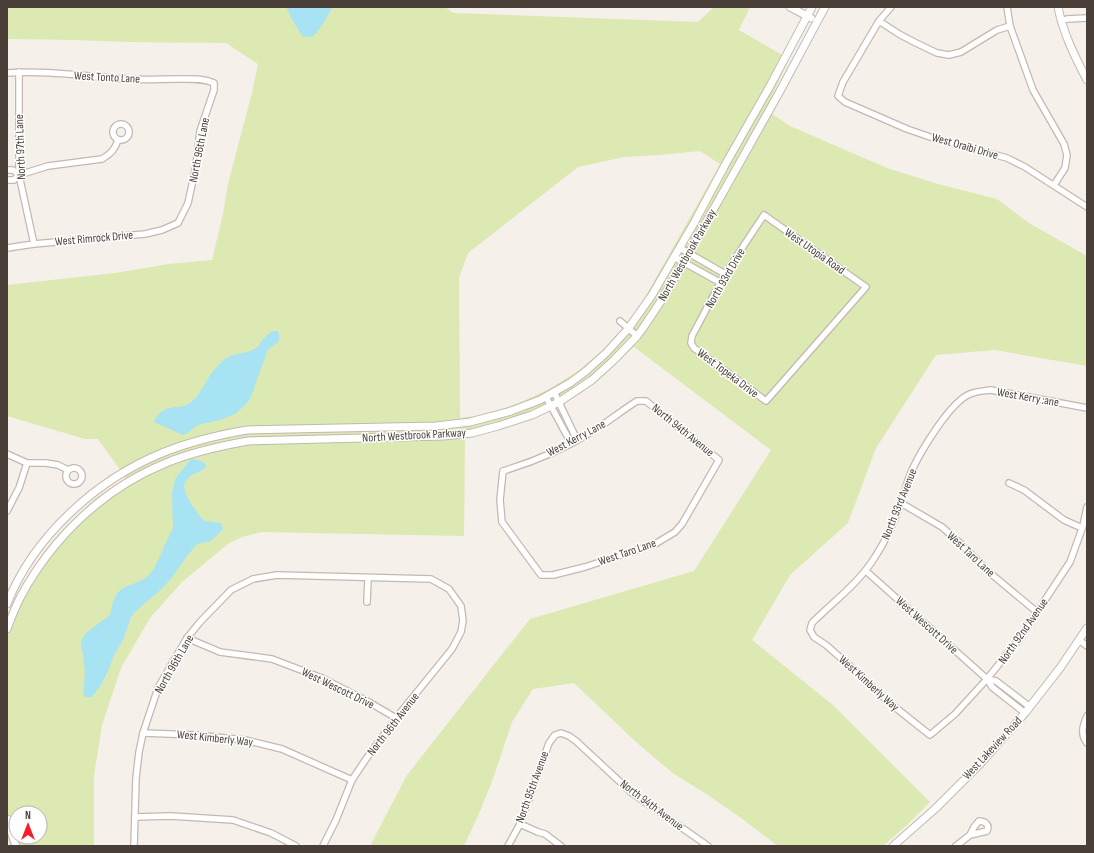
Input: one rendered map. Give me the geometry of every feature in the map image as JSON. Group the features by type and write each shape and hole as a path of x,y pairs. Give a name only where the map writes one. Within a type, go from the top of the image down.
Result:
{"street":[{"path":"790,7 817,22"},
{"path":"813,7 824,9"},
{"name":"North Westbrook Parkway","path":"7,604 23,573 48,536 69,514 106,483 139,463 161,453 184,444 247,430 436,426 470,422 511,411 546,397 586,371 606,353 628,329 652,295 680,248 813,7"},
{"path":"891,7 879,21 916,43 937,53 949,55 961,52 997,30 1010,26"},
{"path":"1007,7 1010,26 1033,90 1064,144 1067,155 1065,168 1054,185"},
{"path":"1058,7 1061,21 1079,66 1087,80"},
{"name":"North Westbrook Parkway","path":"7,629 21,597 32,577 56,543 76,522 94,506 122,486 144,473 166,463 213,448 248,441 444,436 472,433 514,421 551,406 592,380 637,336 661,301 780,92 824,9"},
{"path":"1061,21 1067,19 1087,18"},
{"name":"West Oraibi Drive","path":"879,21 843,82 838,96 845,102 907,129 936,139 1007,158 1025,167 1087,206"},
{"name":"North 97th Lane","path":"19,72 19,175 34,244"},
{"name":"West Tonto Lane","path":"7,73 70,74 130,79 207,80"},
{"name":"North 96th Lane","path":"178,223 188,203 196,166 200,131 214,90 214,83 207,80"},
{"path":"7,180 14,180 19,175 48,166 102,159 116,147 118,140"},
{"path":"7,170 13,170 19,175"},
{"name":"North 93rd Drive","path":"690,343 692,336 725,274 764,215"},
{"name":"West Utopia Road","path":"764,215 866,287 766,401"},
{"name":"West Rimrock Drive","path":"7,248 34,244 145,234 162,230 178,223"},
{"path":"680,248 725,274"},
{"path":"674,257 721,283"},
{"path":"620,321 637,336"},
{"name":"West Topeka Drive","path":"690,343 694,348 766,401"},
{"name":"West Kerry :ane","path":"970,394 991,390 1087,408"},
{"path":"554,392 577,440"},
{"name":"North 93rd Avenue","path":"810,630 812,623 866,571 889,532 901,503 911,472 922,450 953,408 962,399 970,394"},
{"path":"546,397 571,443"},
{"name":"West Kerry Lane","path":"541,575 502,522 500,500 503,471 520,466 571,443 637,401 646,401"},
{"name":"North 94th Avenue","path":"646,401 719,460"},
{"path":"470,422 472,433"},
{"path":"404,426 404,437"},
{"path":"319,428 319,438"},
{"path":"7,454 27,463 46,463 68,470"},
{"name":"West Taro Lane","path":"541,575 553,575 585,567 655,544 675,532 682,524 719,460"},
{"path":"7,511 19,488 27,463"},
{"path":"1009,483 1024,490 1064,520 1082,528"},
{"name":"West Taro Lane","path":"901,503 942,527 990,572 1037,612"},
{"name":"North 92nd Avenue","path":"930,735 955,714 987,679 1020,638 1070,562 1082,528 1087,507"},
{"name":"West Wescott Drive","path":"866,571 987,679 992,687 1025,713"},
{"name":"North 96th Lane","path":"134,846 136,778 143,733 158,688 187,638 200,622 232,590 253,579 277,575 368,578"},
{"path":"367,602 368,578"},
{"name":"North 96th Avenue","path":"323,846 336,820 352,780 396,718 452,649 461,632 463,621 461,606 449,589 431,579 368,578"},
{"name":"West Kimberly Way","path":"810,630 814,637 826,645 891,704 930,735"},
{"name":"West Lakeview Road","path":"893,846 936,808 981,763 1025,713 1060,668 1086,631"},
{"name":"West Wescott Drive","path":"187,638 220,652 272,660 322,678 396,718"},
{"path":"1079,640 1087,646"},
{"name":"West Wescott Drive","path":"987,679 996,681 1030,706"},
{"path":"1087,716 1082,734 1087,743"},
{"name":"West Kimberly Way","path":"143,733 196,735 245,740 282,748 352,780"},
{"name":"North 94th Avenue","path":"561,733 576,741 632,793 708,846"},
{"name":"North 95th Avenue","path":"508,846 520,824 549,743 555,735 561,733"},
{"path":"134,817 171,816 233,820 271,833 296,846"},
{"path":"7,819 16,846"},
{"path":"520,824 545,834 561,846"},
{"path":"956,846 970,835"}],"green space":[{"path":"7,7 445,7 453,13 698,22 714,7 750,7 739,30 789,59 766,109 775,116 790,126 887,168 938,184 997,199 1029,223 1087,256 1087,366 995,350 936,355 876,448 848,523 790,575 752,640 834,706 930,802 883,846 778,846 705,793 674,774 636,742 574,683 533,689 512,722 493,779 464,846 370,846 407,775 530,619 694,571 771,450 634,347 603,376 580,394 527,420 490,432 465,437 464,536 262,532 242,537 229,543 182,582 150,618 121,668 102,725 94,776 94,846 10,846 48,845 48,805 8,805 8,840 7,621 17,597 44,551 66,526 97,497 126,478 98,439 85,439 7,416 7,285 115,273 169,264 212,260 223,214 228,184 252,93 258,64 226,43 7,39","holes":["700,151 720,164 644,299 619,334 604,349 578,371 549,389 519,403 488,414 460,418 459,278 468,253 578,167 624,157"]}],"water":[{"path":"286,7 332,7 316,33 312,36 304,37 294,23"},
{"path":"277,331 279,334 279,340 268,349 250,399 235,414 220,420 198,425 183,435 154,422 162,411 190,403 201,391 219,364 224,360 230,356 256,348 270,333"},
{"path":"193,459 202,461 206,464 206,466 203,470 187,479 184,485 186,494 202,519 205,521 221,523 223,529 208,542 196,545 171,579 135,612 131,617 124,638 114,655 101,685 92,697 85,697 83,694 85,673 81,641 86,633 110,615 113,601 118,592 123,588 147,577 154,569 173,528 172,494 175,479 190,460"}]}
